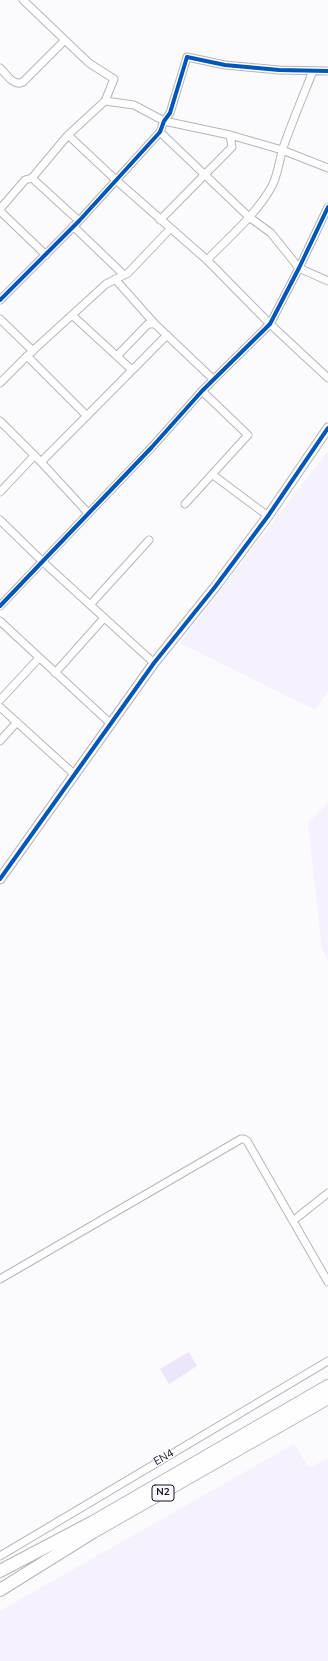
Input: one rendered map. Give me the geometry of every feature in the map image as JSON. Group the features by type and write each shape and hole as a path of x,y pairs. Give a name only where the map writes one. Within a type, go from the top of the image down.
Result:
{"highway":[{"name":"N2","path":"0,1572 93,1522 328,1386"},
{"name":"N2","path":"0,1590 93,1532 328,1398"}],"street":[{"path":"23,0 89,64 114,79 105,101 68,135 32,178 25,180 0,210 46,255"},
{"path":"0,68 15,83 19,84 23,82 64,41"},
{"path":"0,300 79,221 160,132 164,121 170,113 187,57 225,65 279,70 328,71"},
{"path":"207,260 249,217 262,201 272,185 278,170 282,150 313,70"},
{"path":"105,101 134,106 164,121 230,135 282,150 328,168"},
{"path":"160,132 249,217 271,233 299,268 328,281"},
{"path":"68,135 116,181 207,260 270,324 328,378"},
{"path":"160,220 232,147 230,135"},
{"path":"32,178 79,221"},
{"path":"0,606 152,447 213,380 270,324 325,219 328,206"},
{"path":"73,226 124,276"},
{"path":"0,383 27,356 106,284 128,273 170,229"},
{"path":"115,279 155,324 213,380"},
{"path":"72,315 132,370"},
{"path":"0,319 33,351"},
{"path":"117,356 148,324 155,324"},
{"path":"41,462 167,335"},
{"path":"27,356 86,416"},
{"path":"185,504 248,435 202,392"},
{"path":"0,422 41,462 88,513"},
{"path":"0,877 154,663 215,587 268,516 328,428"},
{"path":"0,492 34,456"},
{"path":"213,475 268,516"},
{"path":"0,520 43,562 154,663"},
{"path":"90,604 149,540"},
{"path":"54,673 104,618"},
{"path":"0,621 54,673 111,724"},
{"path":"0,700 39,658"},
{"path":"0,707 74,774"},
{"path":"0,741 17,722"},
{"path":"0,1279 241,1139 244,1139 248,1141 328,1282"},
{"path":"294,1220 328,1193"},
{"name":"EN4","path":"0,1556 328,1361"}],"shaded area":[{"path":"328,451 328,691 315,710 180,643"},
{"path":"328,803 328,962 322,948 308,823"},
{"path":"189,1352 197,1366 169,1384 160,1369"},
{"path":"294,1444 309,1468 328,1458 328,1661 0,1661 0,1611"}],"cycle path":[{"path":"0,300 79,221 160,132 164,121 170,113 187,57 225,65 279,70 328,71"},
{"path":"0,606 152,447 202,391 270,324 328,207"},
{"path":"0,879 154,663 215,587 268,516 328,428"}]}
